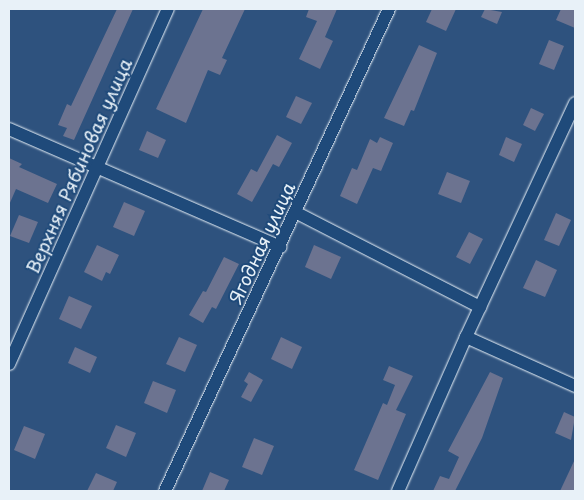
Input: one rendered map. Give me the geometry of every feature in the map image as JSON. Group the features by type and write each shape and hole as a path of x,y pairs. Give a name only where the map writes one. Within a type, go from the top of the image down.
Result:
{"street":[{"name":"Верхняя Рябиновая улица","path":"9,364 168,9"},
{"name":"Ягодная улица","path":"165,491 297,213 388,9"},
{"path":"398,491 466,337 575,103"},
{"path":"9,129 99,166 280,247"},
{"path":"297,213 480,307"},
{"path":"466,337 575,386"}],"building":[{"path":"117,9 133,9 74,140 63,136 67,128 58,125 67,104 71,106"},
{"path":"203,9 245,9 222,58 227,60 220,75 208,70 186,123 156,109"},
{"path":"309,9 337,9 325,37 333,41 320,69 299,59 317,21 306,17"},
{"path":"432,9 456,9 446,31 426,22"},
{"path":"485,9 502,12 497,24 481,17"},
{"path":"561,9 575,9 575,28 556,20"},
{"path":"549,40 564,46 554,70 539,64"},
{"path":"419,45 437,53 414,111 411,110 404,126 384,118"},
{"path":"296,96 312,103 301,124 286,117"},
{"path":"531,108 544,114 535,131 523,125"},
{"path":"147,131 166,140 158,158 139,150"},
{"path":"277,135 292,143 279,167 273,164 252,202 237,194 251,169 257,172"},
{"path":"380,137 393,143 381,171 373,168 357,204 340,196 352,168 357,170 370,139 377,143"},
{"path":"506,137 522,144 514,162 499,155"},
{"path":"9,158 22,164 19,167 57,184 48,203 16,189 9,205"},
{"path":"447,172 470,181 461,203 438,194"},
{"path":"124,202 145,211 134,236 113,227"},
{"path":"556,213 571,220 559,246 544,240"},
{"path":"19,215 38,222 29,243 10,236"},
{"path":"469,232 483,239 470,264 456,257"},
{"path":"97,245 119,255 110,274 106,272 102,281 84,272"},
{"path":"314,245 341,257 331,279 305,267"},
{"path":"224,257 239,264 216,309 212,307 203,323 189,315 203,291 206,292"},
{"path":"536,260 557,270 545,297 523,288"},
{"path":"69,296 92,306 81,329 59,319"},
{"path":"179,337 197,345 185,372 166,364"},
{"path":"281,337 302,347 292,369 271,359"},
{"path":"75,347 97,357 90,373 68,363"},
{"path":"389,366 413,376 396,410 406,414 378,480 354,470 383,403 387,405 395,385 383,380"},
{"path":"249,372 263,380 251,402 241,397 248,384 244,381"},
{"path":"490,372 503,378 482,438 455,491 433,491 440,476 449,479 459,457 448,451"},
{"path":"153,381 176,390 167,413 144,403"},
{"path":"564,412 575,417 571,440 555,433"},
{"path":"116,425 136,433 126,457 106,448"},
{"path":"24,426 45,434 35,459 14,450"},
{"path":"254,438 274,446 262,475 242,467"},
{"path":"575,459 575,491 560,491"},
{"path":"210,472 229,480 224,491 202,491"},
{"path":"96,473 117,482 113,491 87,491"}]}
